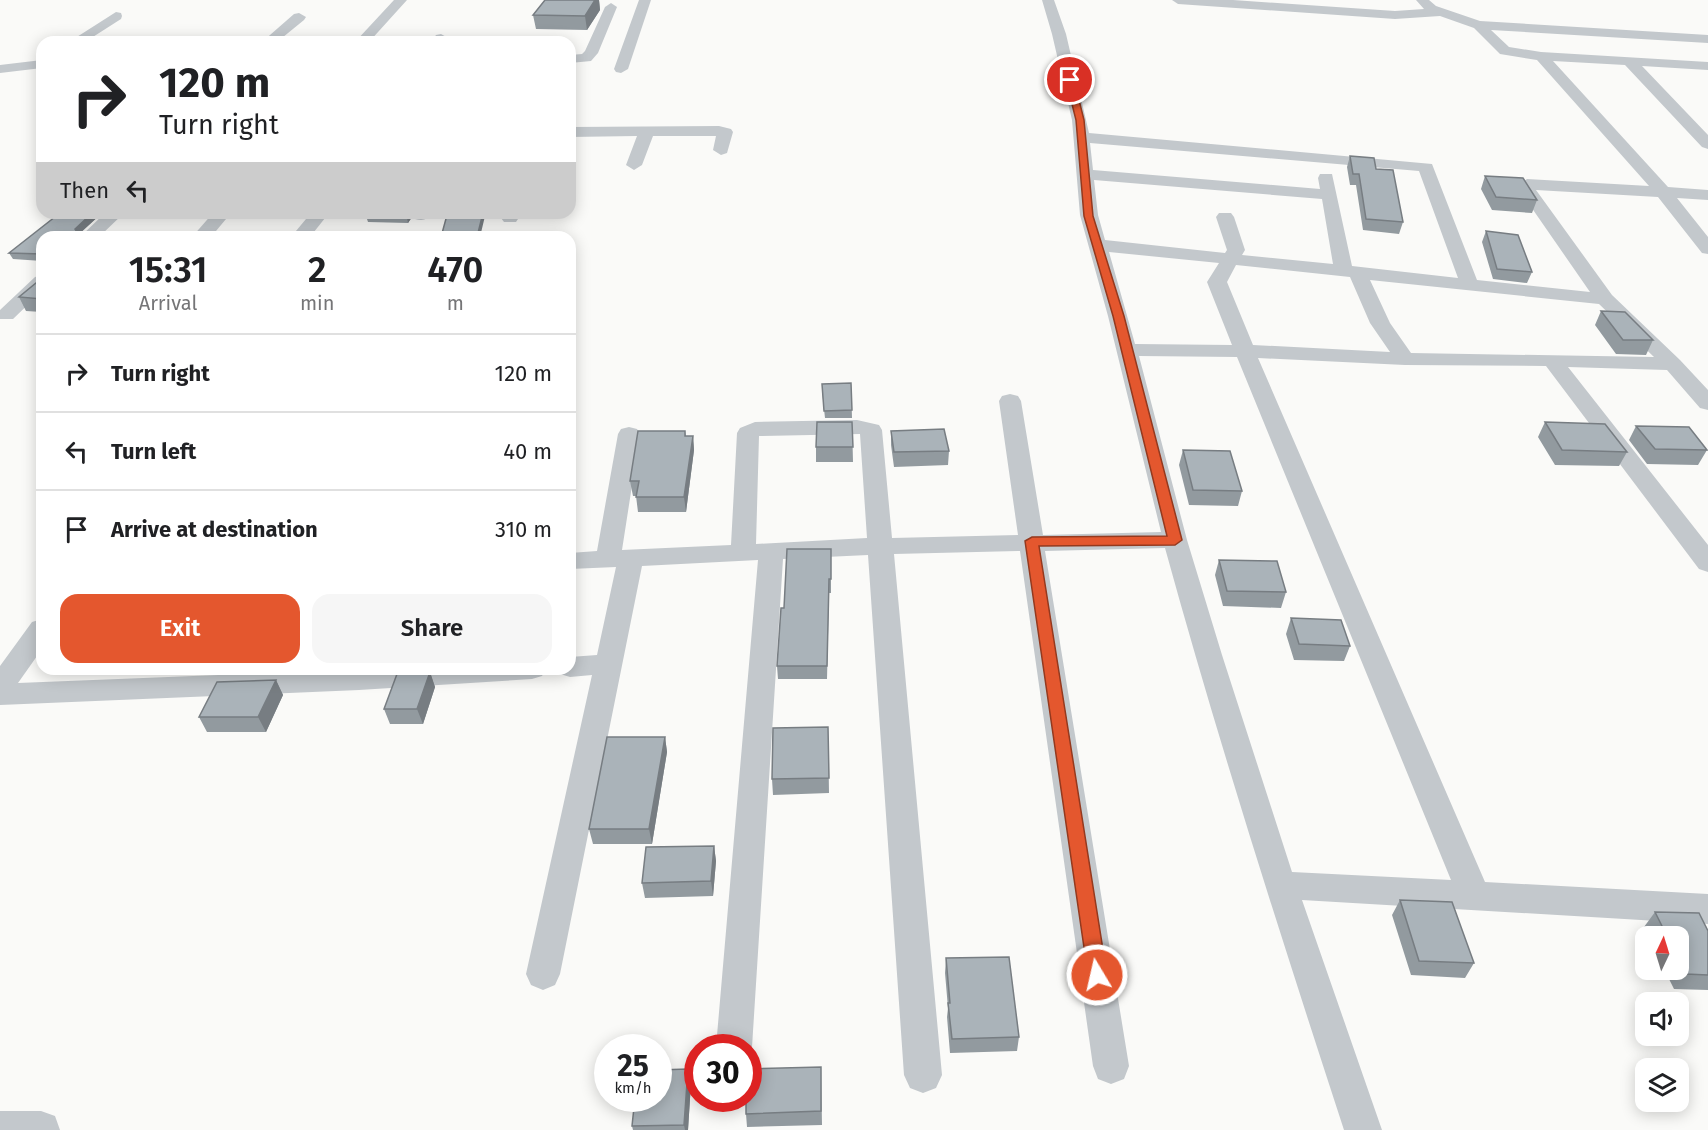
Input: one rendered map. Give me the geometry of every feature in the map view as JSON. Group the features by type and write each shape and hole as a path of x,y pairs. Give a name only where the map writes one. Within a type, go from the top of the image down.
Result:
{"street":[{"path":"368,36 401,0"},
{"path":"621,69 645,0"},
{"path":"1048,0 1059,34 1080,120 1089,216 1127,350 1175,540 1208,655 1280,885 1363,1130"},
{"path":"1178,0 1395,15 1444,12"},
{"path":"1422,0 1431,9 1479,24 1708,39"},
{"path":"576,59 586,58 591,53 611,7"},
{"path":"85,36 116,16"},
{"path":"276,36 299,16"},
{"path":"1479,24 1505,51 1541,56 1707,67"},
{"path":"1541,56 1662,191 1708,249"},
{"path":"1629,61 1708,144"},
{"path":"0,69 36,65"},
{"path":"576,132 725,132 720,150"},
{"path":"634,165 646,133"},
{"path":"1080,137 1426,167 1470,284"},
{"path":"1322,157 1329,195 1351,273 1380,323 1405,359"},
{"path":"1084,174 1329,195"},
{"path":"1708,195 1527,184 1528,190 1605,299 1673,364 1708,403"},
{"path":"1225,217 1236,250 1229,258 1217,282 1474,895"},
{"path":"95,231 108,219"},
{"path":"206,231 217,219"},
{"path":"305,231 315,219"},
{"path":"1098,245 1605,299"},
{"path":"6,315 36,287"},
{"path":"1127,350 1245,351 1405,359 1673,364"},
{"path":"1552,360 1708,563"},
{"path":"1010,401 1111,1066"},
{"path":"735,1034 757,552 748,433 755,429 857,426 872,430 923,1075"},
{"path":"543,974 608,664 620,560 629,434"},
{"path":"576,561 882,546 1032,541 1175,540"},
{"path":"0,687 36,637"},
{"path":"576,667 608,664"},
{"path":"0,693 438,675"},
{"path":"1280,885 1708,909"},
{"path":"0,1130 41,1130"}],"building":[{"path":"545,0 595,0 585,16 533,15"},
{"path":"1350,156 1374,158 1376,169 1393,170 1403,222 1366,219 1359,174 1353,174"},
{"path":"1485,176 1523,178 1537,200 1496,197"},
{"path":"52,219 86,219 75,229 76,231 37,231"},
{"path":"446,219 482,219 478,231 443,231"},
{"path":"1486,231 1518,235 1532,272 1497,269"},
{"path":"36,232 36,254 9,253"},
{"path":"36,283 36,298 19,297"},
{"path":"1601,311 1625,312 1653,340 1623,340"},
{"path":"851,383 852,410 824,411 822,384"},
{"path":"817,422 852,422 853,447 816,447"},
{"path":"1545,422 1605,424 1627,452 1562,450"},
{"path":"1636,426 1689,427 1707,450 1655,449"},
{"path":"944,429 949,451 894,452 891,431"},
{"path":"638,431 685,431 685,436 693,436 684,497 636,497 639,481 630,481"},
{"path":"1183,450 1230,451 1242,491 1193,490"},
{"path":"787,549 831,549 827,666 777,666 781,608 784,608"},
{"path":"1219,560 1277,561 1286,592 1227,591"},
{"path":"1291,618 1341,620 1350,646 1299,644"},
{"path":"397,675 429,675 417,709 384,709"},
{"path":"276,680 258,717 199,717 217,682"},
{"path":"828,727 829,778 772,779 773,728"},
{"path":"607,737 665,737 649,829 589,829"},
{"path":"714,846 711,881 642,883 646,847"},
{"path":"1400,900 1452,902 1474,963 1419,961"},
{"path":"1655,912 1699,913 1708,931 1708,975 1689,974 1689,926 1662,926"},
{"path":"1009,957 1019,1037 952,1039 946,958"},
{"path":"821,1067 821,1111 746,1114 746,1112 762,1112 762,1069"},
{"path":"684,1069 684,1125 632,1126 634,1112 672,1112 672,1070"}],"route":[{"path":"1070,80 1080,120 1089,216 1119,316 1175,540 1032,541 1097,975"}]}
